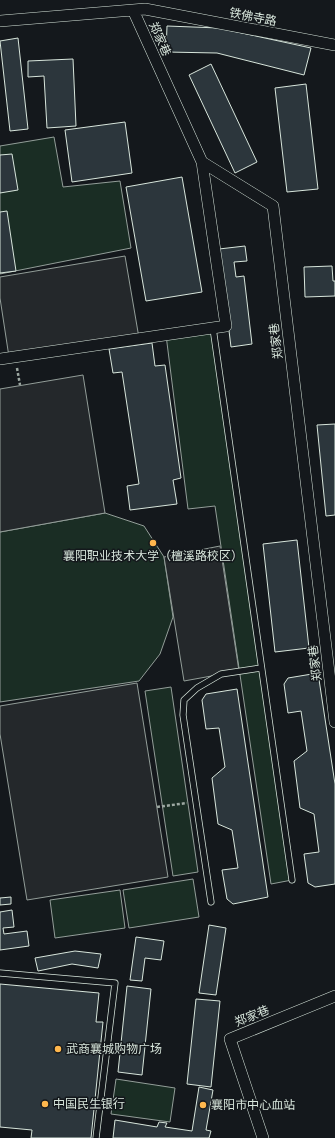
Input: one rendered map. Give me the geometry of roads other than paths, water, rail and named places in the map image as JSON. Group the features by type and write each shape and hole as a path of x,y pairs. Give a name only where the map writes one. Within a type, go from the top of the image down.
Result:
{"street":[{"name":"铁佛寺路","path":"0,21 145,9 335,45"},
{"name":"郑家巷","path":"133,10 202,162 273,206 335,722"},
{"path":"0,359 226,326 202,162"},
{"name":"郑家巷","path":"263,1138 230,1039 335,996"}],"lane":[{"path":"212,328 292,880"},
{"path":"211,902 183,715 184,700 197,688 221,674 261,668"},
{"path":"0,973 115,983 96,1138"}],"place":[{"name":"襄阳职业技术大学（檀溪路校区）","path":"153,543"},
{"name":"武商襄城购物广场","path":"58,1049"},
{"name":"中国民生银行","path":"45,1104"},
{"name":"襄阳市中心血站","path":"203,1105"}]}
